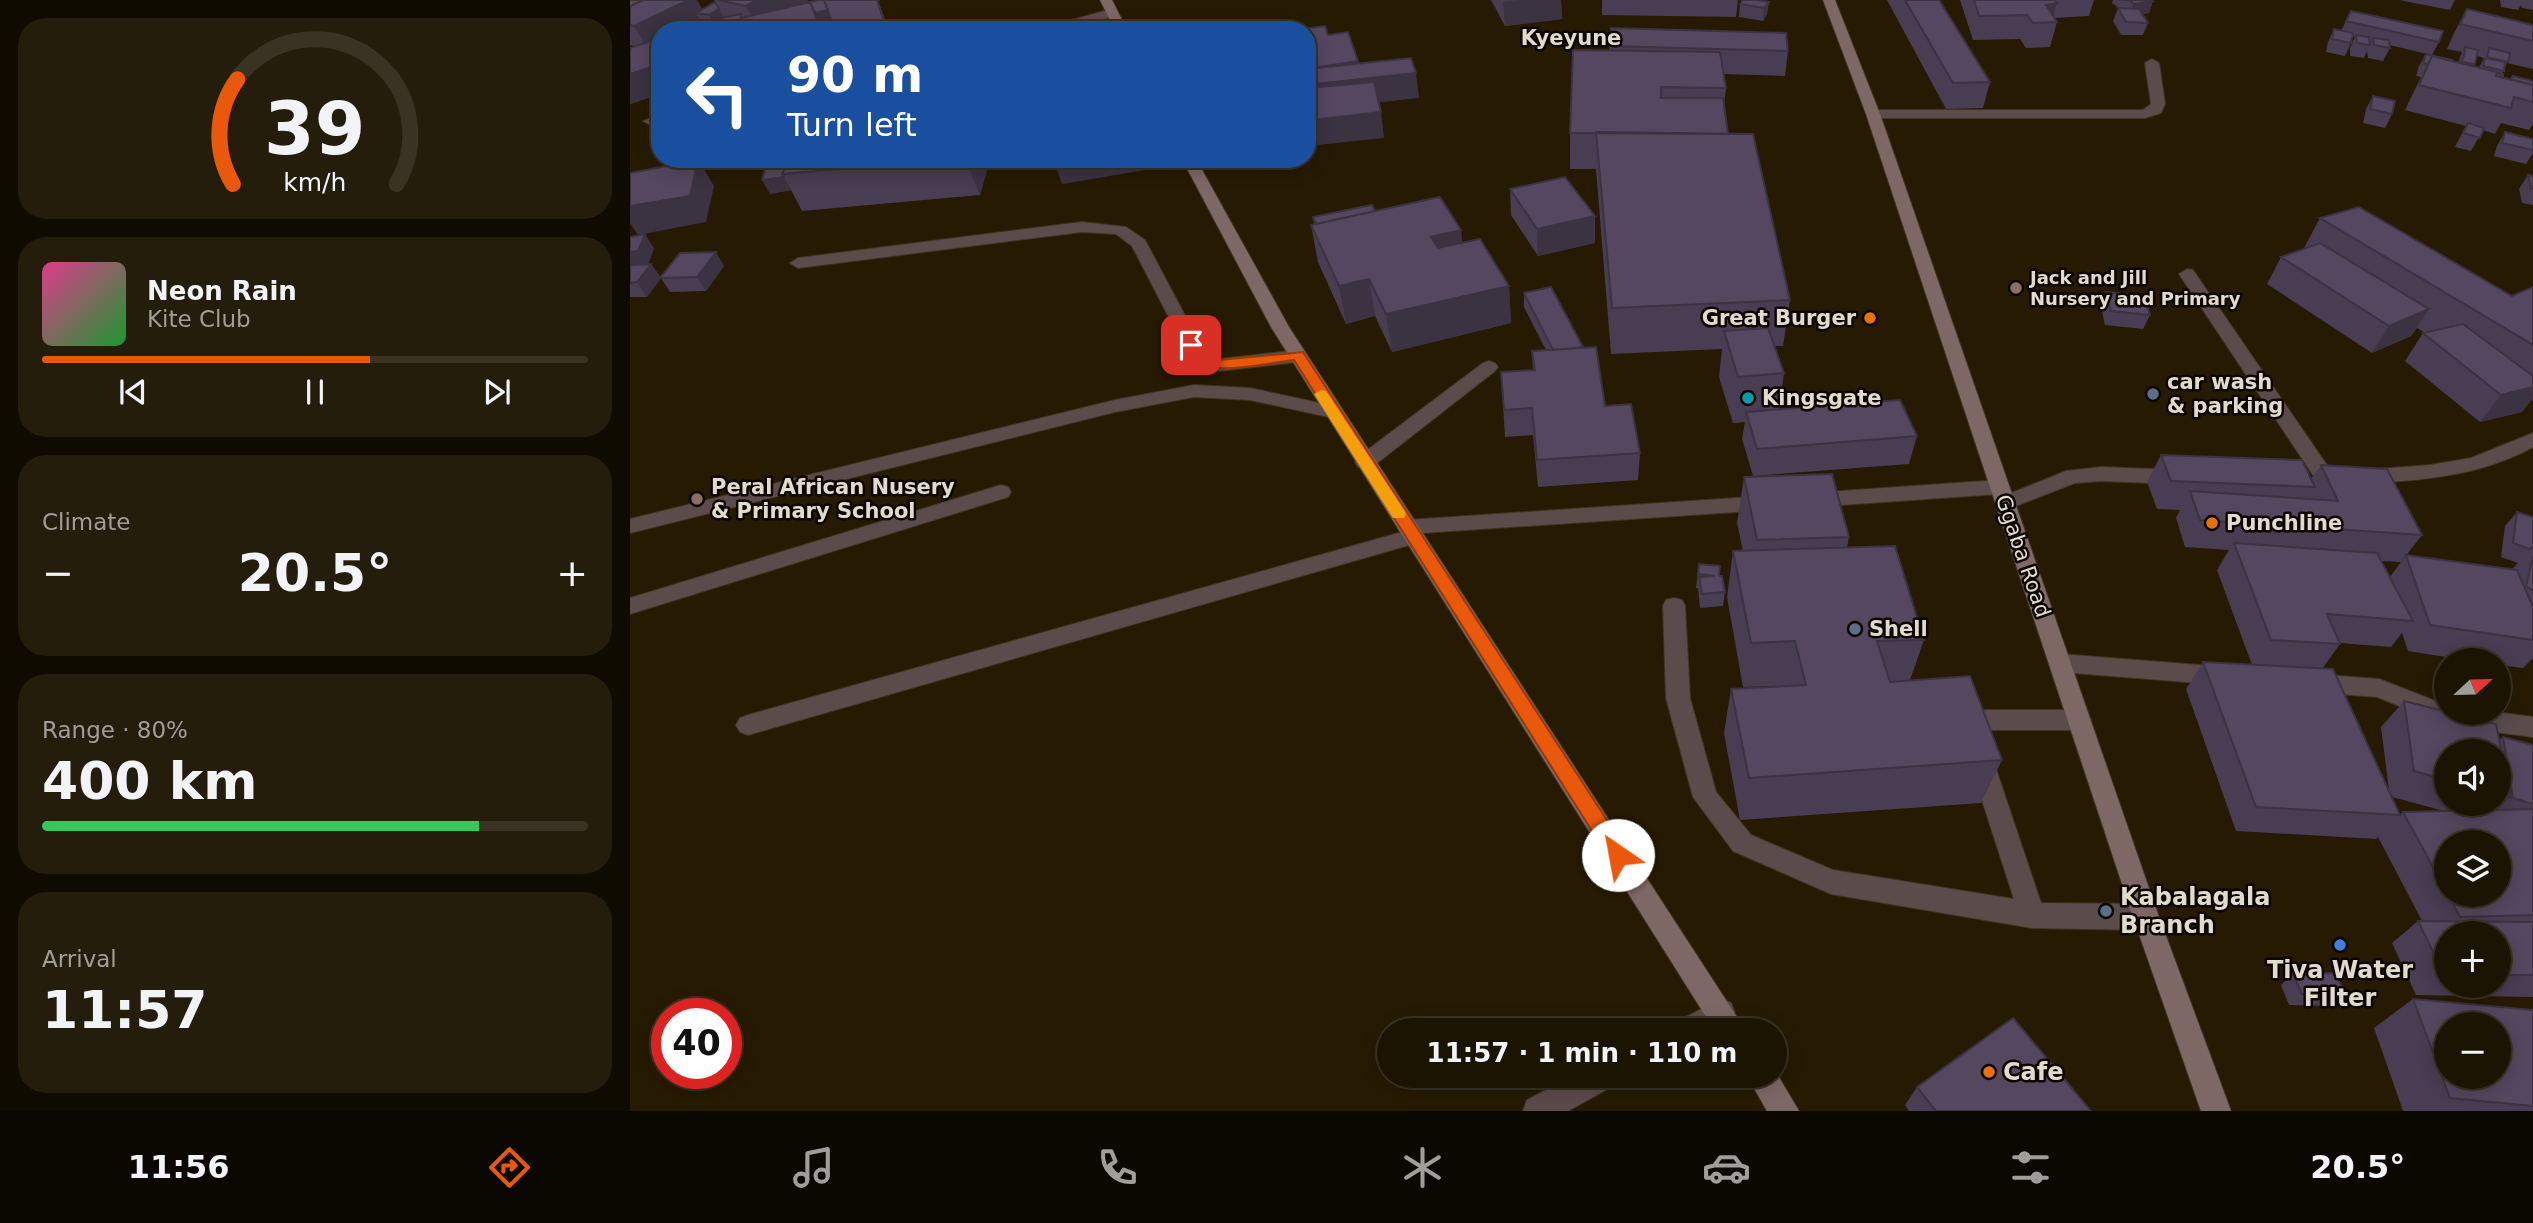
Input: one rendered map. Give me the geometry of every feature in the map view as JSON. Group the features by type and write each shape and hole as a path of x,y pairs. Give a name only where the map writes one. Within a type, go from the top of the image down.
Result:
{"main road":[{"path":"1106,0 1116,21"},
{"name":"Ggaba Road","path":"1829,0 1872,114 2146,917 2216,1111"},
{"path":"1194,168 1298,355 1333,412 1724,1018"},
{"path":"1770,1088 1784,1111"}],"street":[{"path":"630,5 653,0"},
{"path":"1079,21 1112,13"},
{"path":"1872,114 2145,114 2156,110 2158,104 2152,64"},
{"path":"798,263 1082,227 1120,230 1139,243 1200,362 1219,365 1298,355"},
{"path":"2187,274 2326,479"},
{"path":"1365,462 1489,367"},
{"path":"630,526 1115,406 1194,391 1250,394 1333,412"},
{"path":"2301,481 2452,471 2509,454 2533,439"},
{"path":"748,725 1410,532 2003,495 2073,476 2101,474 2203,478"},
{"path":"630,606 1001,492"},
{"path":"1674,606 1678,698 1705,797 1742,843 1831,882 2032,915 2146,917"},
{"path":"2060,663 2254,678"},
{"path":"2296,681 2379,688 2449,716 2533,727"},
{"path":"2032,915 1968,720 2079,720"},
{"path":"1538,1111 1581,1088"}],"building":[{"path":"643,0 688,0 634,26 630,25 630,6"},
{"path":"718,0 756,0 746,6"},
{"path":"819,0 824,0 828,10 815,13 810,2 785,8 785,7"},
{"path":"824,0 877,0 884,21 832,21"},
{"path":"1743,0 1769,2 1764,8 1740,4"},
{"path":"1905,0 1939,0 1990,82 1953,83"},
{"path":"1974,0 2054,0 2057,3 2046,5 2057,22 2033,23 2027,15 1979,16"},
{"path":"2129,0 2152,0 2153,1 2134,4"},
{"path":"715,2 719,9 709,15 696,13"},
{"path":"810,2 818,21 715,19 741,14 741,18"},
{"path":"2118,8 2139,9 2148,23 2126,22"},
{"path":"2467,9 2533,25 2533,41 2460,24"},
{"path":"2351,11 2443,31 2439,42 2346,21"},
{"path":"1325,26 1328,35 1348,32 1358,61 1316,68 1316,27"},
{"path":"1611,28 1786,33 1788,51 1610,46"},
{"path":"2334,29 2353,33 2351,43 2332,39"},
{"path":"2356,35 2369,37 2370,45 2357,43"},
{"path":"2373,38 2389,40 2390,48 2374,45"},
{"path":"651,41 651,67 630,74 630,48"},
{"path":"2465,47 2478,50 2475,64 2461,62"},
{"path":"2489,48 2510,53 2508,62 2487,57"},
{"path":"1573,50 1720,52 1726,88 1661,87 1661,98 1723,98 1728,134 1570,133"},
{"path":"2426,54 2452,61 2432,56 2428,64 2423,63"},
{"path":"2432,56 2497,72 2496,76 2533,85 2533,102 2514,97 2511,108 2419,85"},
{"path":"1411,58 1416,73 1316,84 1316,68"},
{"path":"2485,58 2505,62 2504,71 2483,66"},
{"path":"2513,76 2533,81 2533,85 2511,79"},
{"path":"1374,82 1381,112 1316,120 1316,87"},
{"path":"2373,96 2395,101 2392,114 2370,109"},
{"path":"2468,123 2484,128 2480,138 2463,133"},
{"path":"1596,132 1753,134 1790,300 1612,308"},
{"path":"2505,132 2533,139 2533,150 2502,143"},
{"path":"656,168 696,168 690,196 630,206 630,173"},
{"path":"765,168 785,168 782,174 784,177 762,180"},
{"path":"785,168 850,168 782,174"},
{"path":"2528,175 2533,176 2533,189 2531,189"},
{"path":"1565,177 1595,216 1537,229 1510,189"},
{"path":"1440,197 1461,230 1431,237 1438,248 1480,239 1509,286 1386,314 1369,279 1339,286 1311,225"},
{"path":"1372,205 1375,211 1316,224 1313,217"},
{"path":"2359,207 2512,296 2533,287 2533,345 2320,218"},
{"path":"645,234 638,251 630,252 630,237"},
{"path":"2320,243 2429,309 2389,326 2281,257"},
{"path":"716,252 697,277 660,278 680,253"},
{"path":"651,264 637,282 630,283 630,265"},
{"path":"1551,287 1583,347 1553,350 1524,293"},
{"path":"2106,292 2144,296 2150,315 2111,311"},
{"path":"2463,324 2533,376 2533,387 2501,395 2423,333"},
{"path":"1768,328 1784,373 1738,377 1724,331"},
{"path":"1596,347 1605,406 1631,404 1640,453 1537,460 1532,408 1504,410 1501,372 1535,370 1532,351"},
{"path":"1900,400 1917,436 1757,449 1746,412"},
{"path":"2161,455 2302,460 2315,487 2171,481"},
{"path":"2321,465 2387,469 2422,535 2200,520 2190,491 2338,501"},
{"path":"1832,474 1849,537 1757,540 1744,477"},
{"path":"2517,512 2533,517 2533,546 2530,549 2513,543"},
{"path":"2234,543 2377,553 2413,621 2327,614 2340,644 2271,640"},
{"path":"1895,546 1924,640 1877,641 1890,682 1970,676 2002,760 1749,778 1731,689 1806,685 1795,641 1751,643 1733,551"},
{"path":"2406,555 2517,570 2533,607 2533,640 2430,625"},
{"path":"2533,556 2533,590 2526,587"},
{"path":"1699,564 1720,566 1719,576 1722,576 1725,592 1702,594 1699,577 1715,576 1698,574"},
{"path":"2203,662 2333,669 2400,815 2256,807"},
{"path":"2404,701 2434,708 2434,725 2496,725 2499,739 2434,739 2434,777 2414,771"},
{"path":"2511,739 2533,745 2533,804 2513,798"},
{"path":"2533,809 2533,915 2460,917 2455,907 2511,907 2511,830 2434,830 2434,869 2403,812 2434,811 2434,816 2511,816 2511,810"},
{"path":"2418,921 2434,921 2434,954"},
{"path":"2511,922 2533,922 2533,975 2511,975"},
{"path":"2335,973 2345,994 2302,994 2293,974"},
{"path":"2413,999 2533,1010 2533,1106 2450,1098 2447,1089 2511,1089 2511,1012 2434,1012 2434,1055"},
{"name":"Cafe","path":"2013,1018 2091,1111 1936,1111 1917,1087"}],"slow traffic":[{"path":"1321,394 1398,514"}],"place":[{"name":"Jack and Jill Nursery and Primary","path":"2016,288"},
{"name":"Great Burger","path":"1870,318"},
{"name":"car wash & parking","path":"2153,394"},
{"name":"Kingsgate","path":"1748,398"},
{"name":"Peral African Nusery & Primary School","path":"697,499"},
{"name":"Punchline","path":"2212,523"},
{"name":"Shell","path":"1855,629"},
{"name":"Kabalagala Branch","path":"2106,911"},
{"name":"Tiva Water Filter","path":"2340,945"},
{"name":"Cafe","path":"1989,1072"}],"district":[{"name":"Kyeyune","path":"1571,38"}],"route":[{"path":"1191,345 1200,362 1219,365 1298,355 1618,855"}]}
